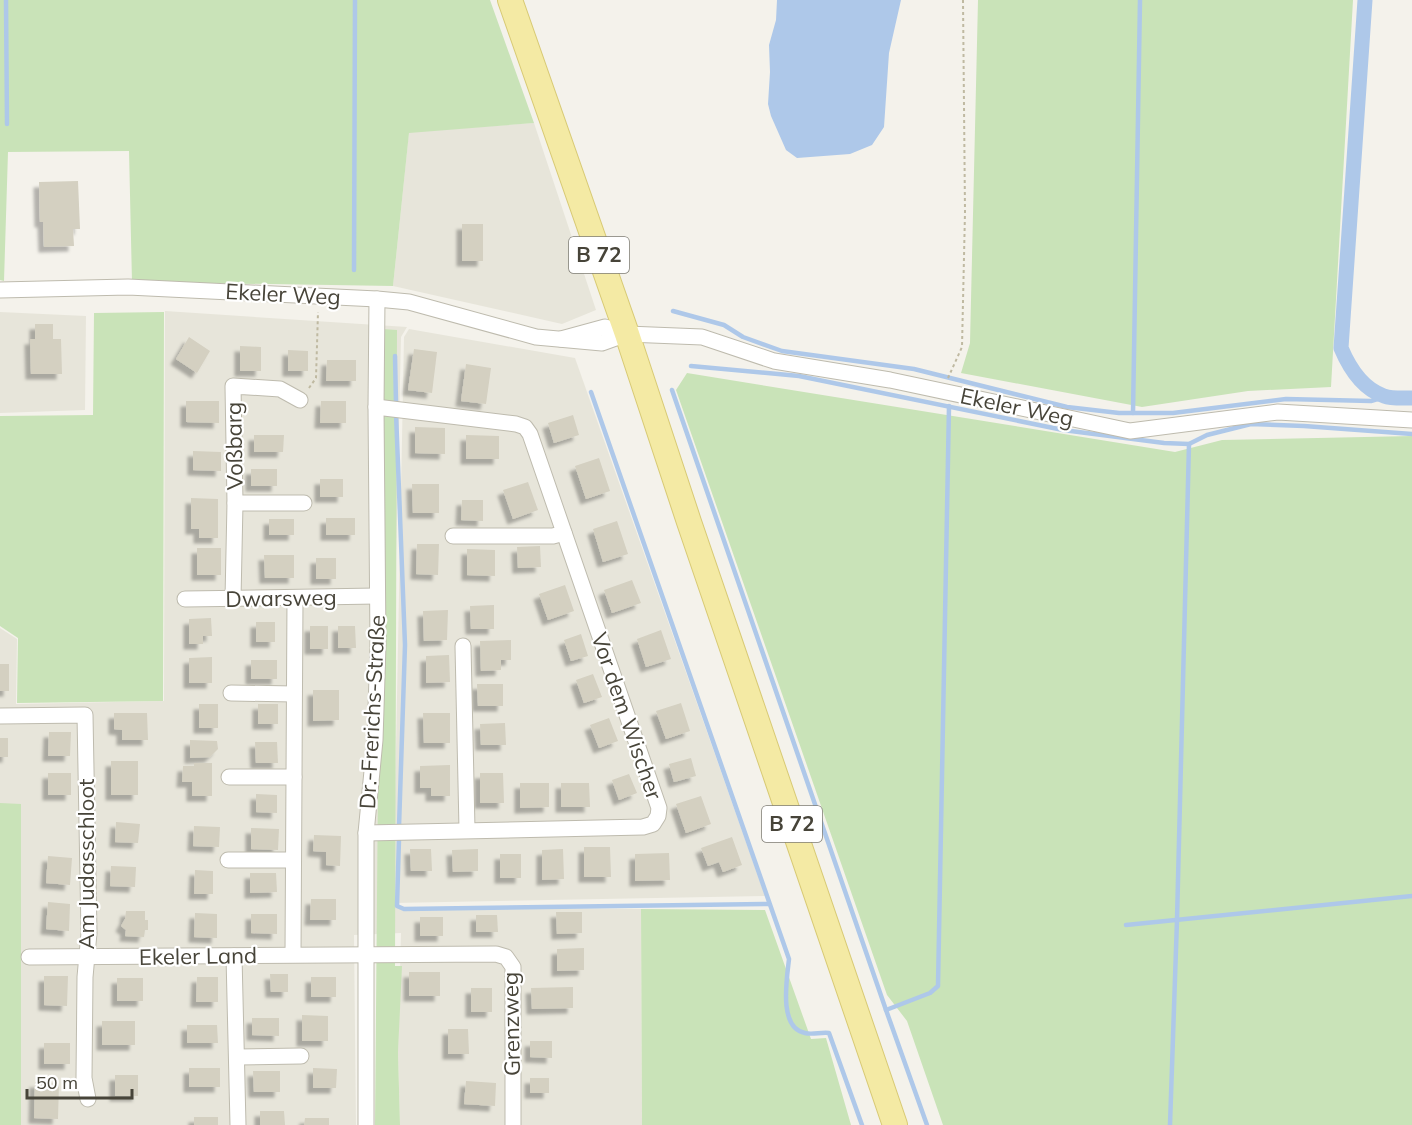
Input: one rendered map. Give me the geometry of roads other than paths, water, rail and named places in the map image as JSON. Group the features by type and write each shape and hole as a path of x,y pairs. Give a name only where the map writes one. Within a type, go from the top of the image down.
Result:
{"main road":[{"name":"B 72","path":"510,0 627,334 894,1125"}],"street":[{"name":"Ekeler Weg","path":"0,290 128,287 377,299 409,302 526,335 602,343 627,334 702,337 774,362 890,380 1130,431 1278,412 1412,420"},
{"name":"Dr.-Frerichs-Straße","path":"366,1125 366,832 375,740 378,645 377,299"},
{"name":"Voßbarg","path":"233,599 235,503 233,386 280,389 300,400"},
{"name":"Vor dem Wischer","path":"366,832 643,827 653,824 658,816 659,808 530,434 525,427 516,424 376,407"},
{"name":"Voßbarg","path":"235,503 304,503"},
{"path":"453,536 553,536 564,533"},
{"name":"Dwarsweg","path":"185,599 377,596"},
{"path":"293,954 295,599"},
{"path":"463,646 467,830"},
{"path":"231,693 294,694"},
{"name":"Am Judasschloot","path":"0,716 85,715 89,933 84,1078 88,1099"},
{"path":"229,777 294,777"},
{"path":"228,860 292,861"},
{"name":"Ekeler Land","path":"29,957 366,954"},
{"name":"Grenzweg","path":"366,954 496,954 507,957 513,967 513,1125"},
{"path":"234,956 238,1125"},
{"path":"237,1057 301,1056"}],"water":[{"path":"777,0 901,0 889,53 884,127 872,145 850,154 797,158 786,150 768,104 769,45 776,20"}],"waterway":[{"path":"6,0 7,124"},
{"path":"354,270 355,0"},
{"path":"1133,413 1140,0"},
{"path":"1365,0 1341,348 1348,363 1363,383 1376,393 1387,397 1412,398"},
{"path":"673,311 724,325 743,337 782,351 914,369 1067,407 1119,413 1173,413 1286,399 1371,401 1384,397"},
{"path":"395,356 396,403"},
{"path":"691,366 799,376 1063,430 1164,443 1189,444 1207,435 1251,424 1412,434"},
{"path":"672,390 886,1010"},
{"path":"591,392 789,959 786,1001 791,1022 796,1029 805,1033 829,1033 862,1125"},
{"path":"927,1125 886,1010 930,993 938,986 949,406"},
{"path":"396,413 405,645 399,827"},
{"path":"1170,1125 1189,444"},
{"path":"399,839 397,906 404,909 769,904"},
{"path":"1126,925 1412,896"}]}
